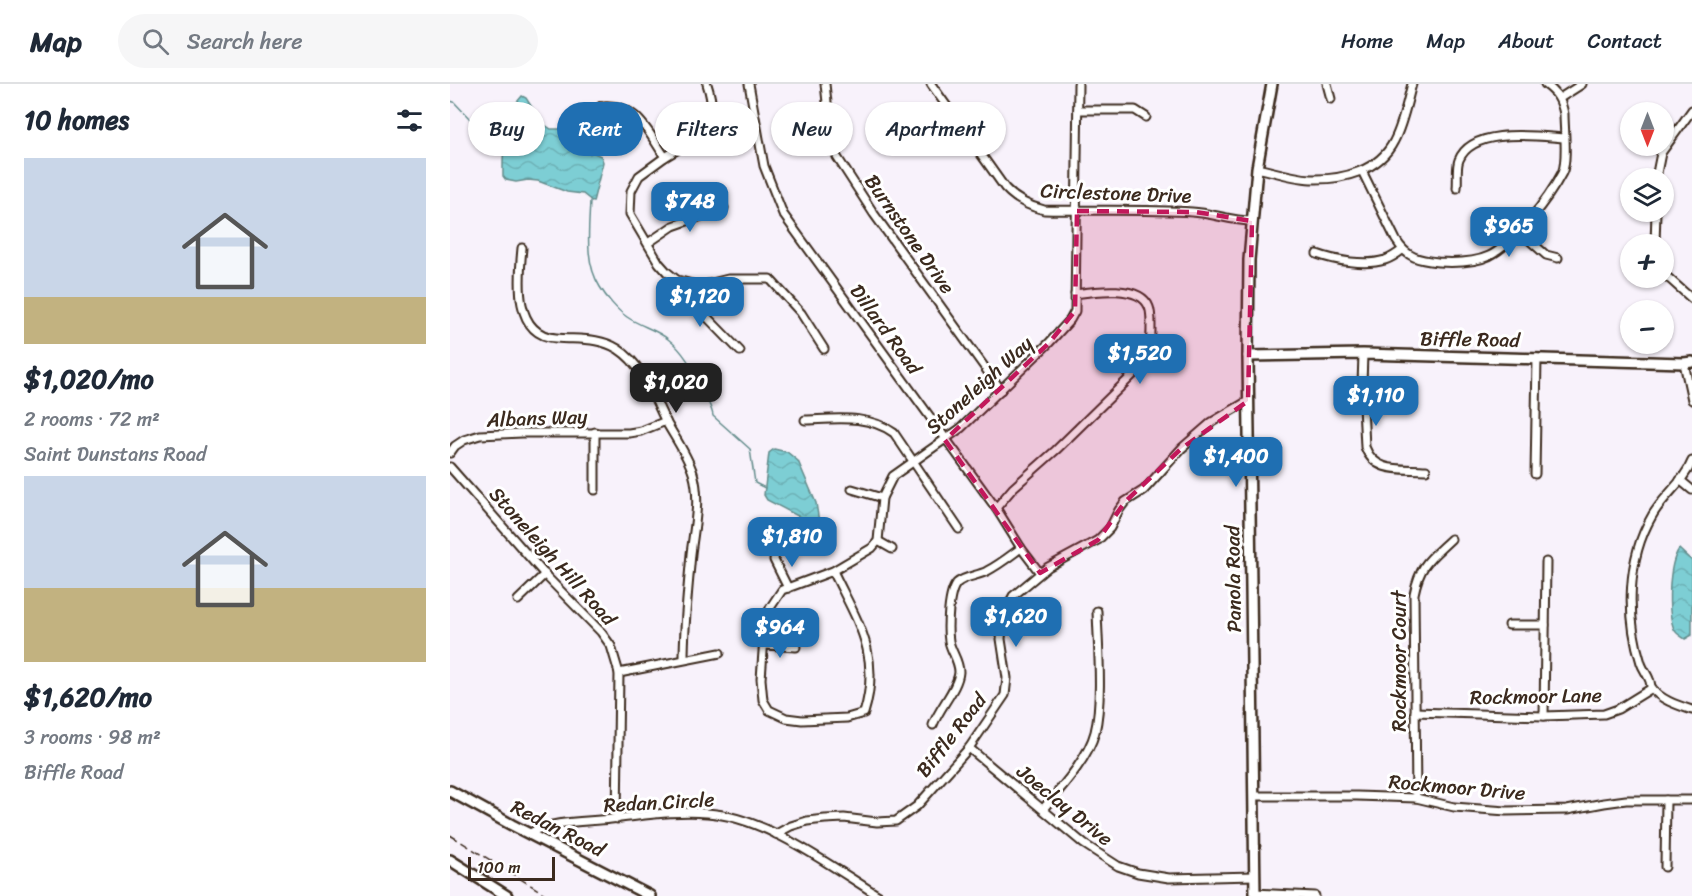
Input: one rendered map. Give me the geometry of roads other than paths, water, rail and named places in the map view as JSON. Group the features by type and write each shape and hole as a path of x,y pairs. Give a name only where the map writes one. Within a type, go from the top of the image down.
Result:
{"main road":[{"name":"Panola Road","path":"1255,895 1248,401 1249,260 1257,168 1272,84"},
{"name":"Biffle Road","path":"1248,356 1363,354 1688,362"},
{"name":"Redan Road","path":"450,791 650,896"},
{"path":"450,860 507,896"}],"street":[{"path":"707,84 712,108 707,132 665,157 639,176 631,191 630,214 667,272 677,280 700,285 728,279 770,279 796,306 824,349"},
{"name":"Dillard Road","path":"749,84 764,166 783,214 996,508 1040,573"},
{"name":"Burnstone Drive","path":"825,84 831,139 837,157 862,197 1001,390"},
{"name":"Circlestone Drive","path":"931,84 1015,199 1044,210 1136,209 1196,212 1240,221 1252,221"},
{"name":"Stoneleigh Way","path":"878,541 882,498 893,476 961,428 1070,320 1075,311 1078,84"},
{"path":"1328,84 1331,99"},
{"path":"1257,168 1312,179 1341,178 1362,171 1385,155 1395,141 1412,84"},
{"path":"1362,171 1402,250 1410,256 1420,260 1468,262 1488,256 1504,246 1519,231 1563,172 1564,114 1560,98 1545,84"},
{"path":"1560,98 1582,84"},
{"path":"1078,110 1135,110 1146,117"},
{"path":"1658,168 1661,153 1692,110"},
{"path":"643,126 665,157"},
{"path":"1457,188 1459,160 1477,141 1494,137 1564,138"},
{"path":"648,243 673,226 724,208"},
{"path":"1519,231 1546,255 1558,258"},
{"path":"522,248 522,310 528,324 538,332 553,338 601,341 620,350 638,368 686,456 696,488 697,505 684,659"},
{"path":"1317,254 1335,261 1378,261 1388,259 1402,250"},
{"path":"1674,283 1692,298"},
{"path":"700,285 705,315 740,351"},
{"path":"996,508 1013,488 1056,450 1146,362 1149,354 1150,308 1146,301 1136,293 1116,291 1076,294"},
{"path":"1363,354 1362,395 1365,447 1368,454 1372,460 1384,467 1426,470"},
{"path":"1535,474 1537,358"},
{"path":"1688,362 1692,400"},
{"name":"Biffle Road","path":"776,834 807,821 825,819 896,821 917,806 969,748 1005,695 1007,678 1001,639 1003,616 1013,596 1057,561 1098,540 1110,528 1125,502 1144,490 1182,448 1212,422 1248,401"},
{"path":"806,420 850,419 879,424 894,433 959,529"},
{"name":"Albans Way","path":"450,453 464,440 480,435 629,433 666,421"},
{"path":"595,432 595,490"},
{"path":"1692,460 1680,480 1652,515 1636,550 1631,606 1636,645 1652,688 1678,705 1692,710"},
{"name":"Stoneleigh Hill Road","path":"450,467 544,574 606,638 614,654 619,674 617,819"},
{"path":"1680,480 1692,489"},
{"path":"852,489 882,498"},
{"name":"Rockmoor Court","path":"1416,798 1414,594 1417,576 1422,566 1451,538"},
{"path":"833,571 866,639 870,662 870,696 864,713 847,718 829,720 786,718 769,710 763,700 761,679 765,624 770,608 782,590 833,571 872,548 878,541 892,549"},
{"path":"933,725 938,712 955,686 959,673 958,662 950,641 950,598 956,584 987,571 1021,548"},
{"path":"775,551 774,560 788,588"},
{"path":"1544,716 1546,562"},
{"path":"518,600 544,574"},
{"path":"1043,808 1078,765 1094,734 1098,696 1097,611"},
{"path":"1509,625 1545,625"},
{"path":"765,645 796,647"},
{"path":"619,674 720,653"},
{"name":"Rockmoor Lane","path":"1415,712 1544,716 1604,714 1618,709 1652,688"},
{"name":"Joeclay Drive","path":"969,748 1102,857 1118,866 1138,873 1169,878 1255,876"},
{"name":"Rockmoor Drive","path":"1254,796 1416,798 1454,807 1506,811 1567,810 1626,800 1692,800"},
{"path":"1665,867 1666,800"},
{"name":"Redan Circle","path":"530,833 550,825 706,813 746,820 776,834 879,896"},
{"path":"1255,895 1315,896"}],"water":[{"path":"522,96 529,102 517,102"},
{"path":"545,125 551,129 557,129 557,156 601,156 603,162 593,202 583,194 567,192 538,181 516,182 506,180 503,176 504,156 545,156"},
{"path":"774,449 787,452 798,461 816,503 819,522 810,539 807,539 800,517 767,500 764,495 769,453"},
{"path":"1679,549 1692,561 1692,635 1685,639 1675,631 1670,612 1671,577 1675,556"}],"waterway":[{"path":"450,101 454,102 468,117"},
{"path":"590,201 590,256 600,287 623,314 663,336 680,350 697,376 713,416 750,449 755,483 765,488"}],"railway":[{"path":"450,835 548,896"}]}
